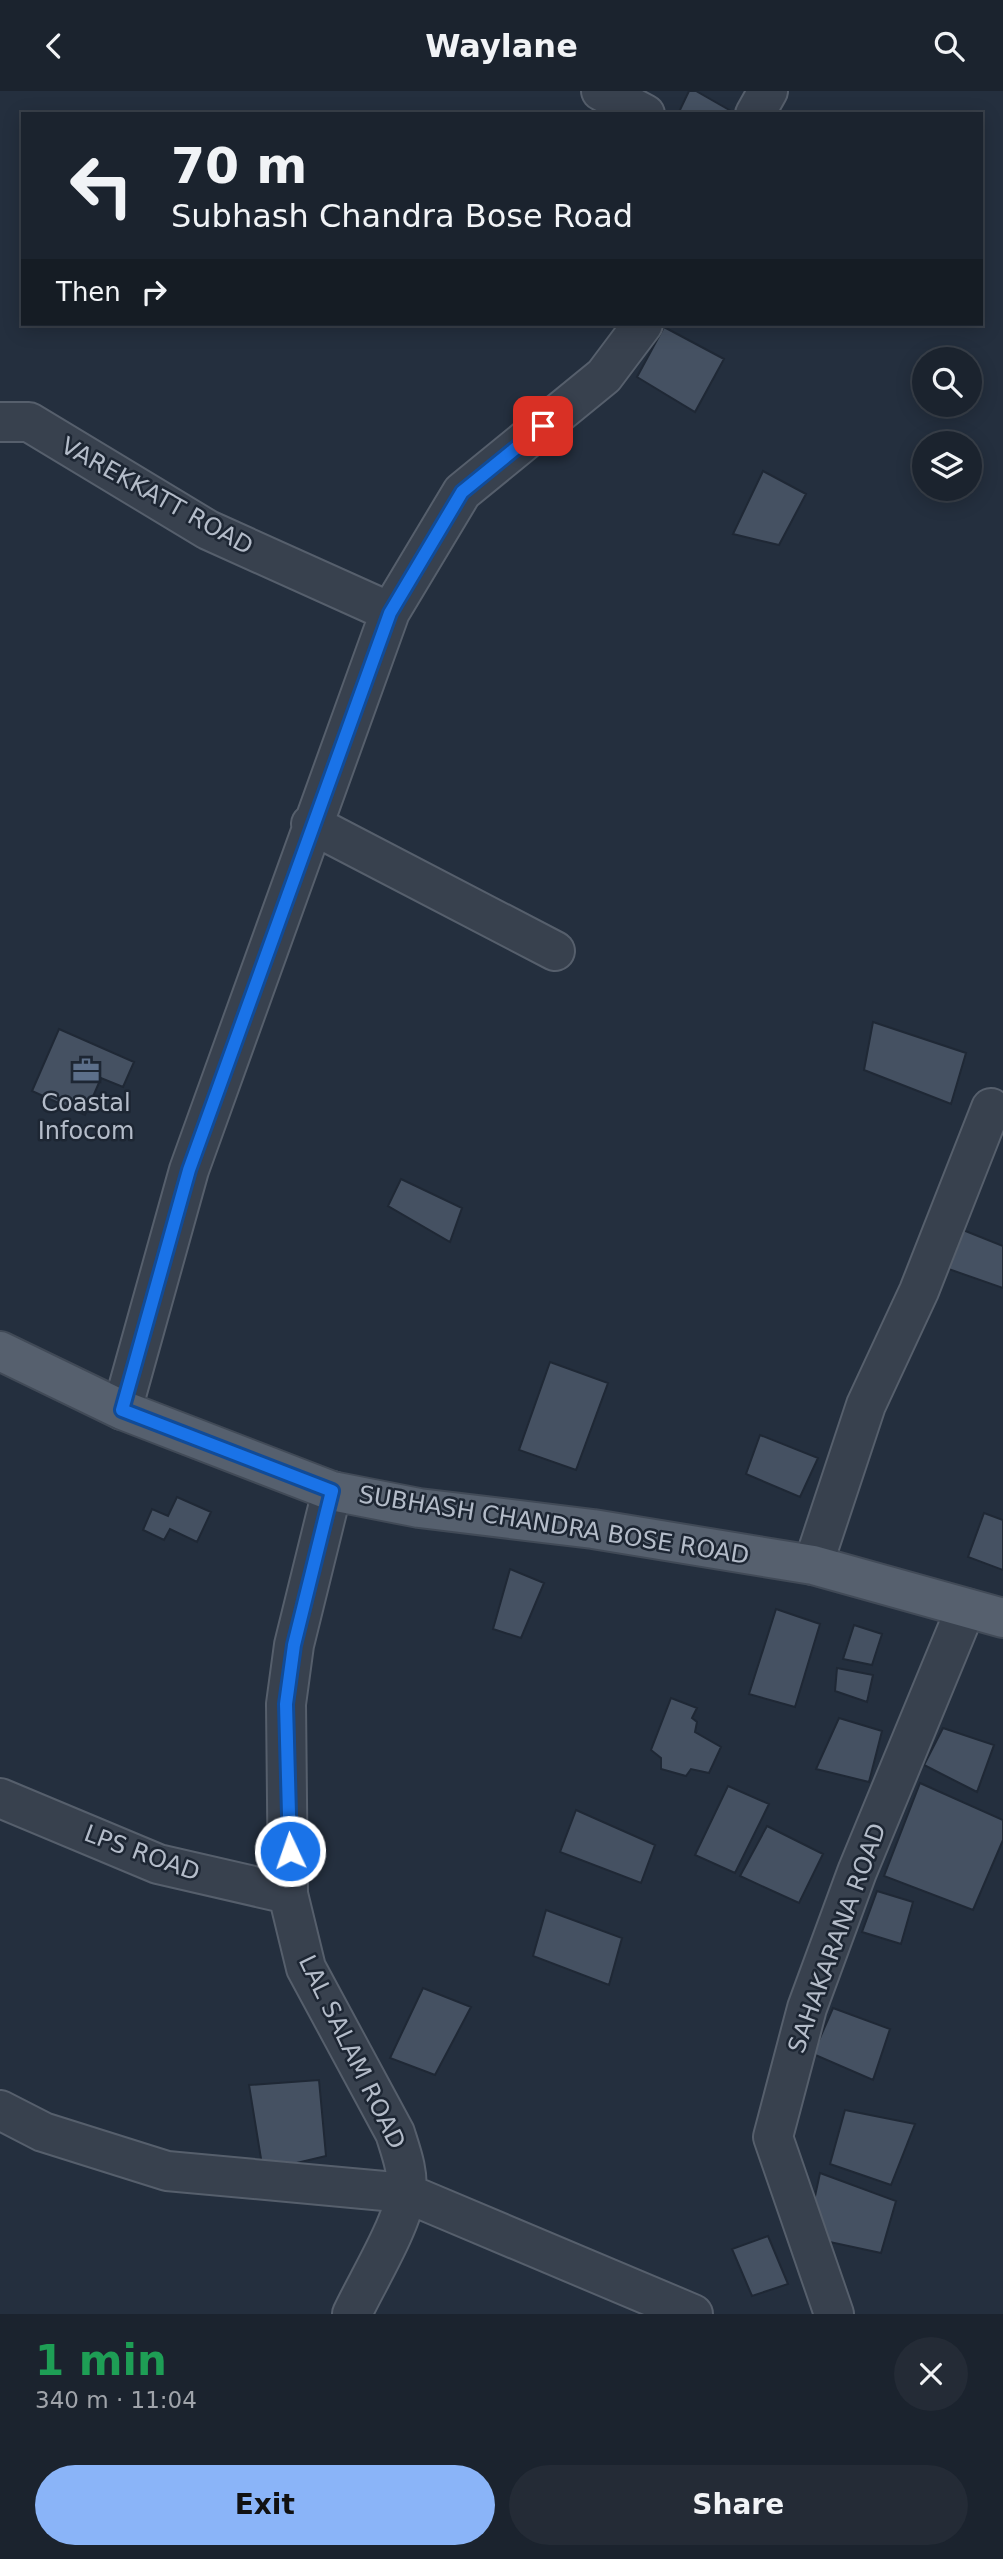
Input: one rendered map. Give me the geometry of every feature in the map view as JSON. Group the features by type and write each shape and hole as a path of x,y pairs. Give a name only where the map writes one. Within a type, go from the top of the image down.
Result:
{"main road":[{"name":"SUBHASH CHANDRA BOSE ROAD","path":"0,1352 122,1410 332,1491 419,1508 593,1529 813,1565 1003,1618"}],"street":[{"path":"601,91 641,112"},
{"path":"756,112 768,91"},
{"path":"122,1410 189,1170 311,824 390,613 462,492 604,376 642,326"},
{"name":"VAREKKATT ROAD","path":"0,422 29,422 208,530 390,613"},
{"path":"311,824 555,951"},
{"path":"813,1565 866,1405 919,1291 991,1108"},
{"name":"LAL SALAM ROAD","path":"332,1491 294,1645 286,1704 288,1894 306,1968 395,2133 404,2163 407,2193 398,2218 352,2314"},
{"name":"SAHAKARANA ROAD","path":"834,2314 773,2137 807,2008 857,1871 967,1608"},
{"name":"LPS ROAD","path":"0,1798 158,1864 288,1894"},
{"path":"0,2110 43,2132 167,2171 407,2193 693,2314"}],"building":[{"path":"689,91 696,91 731,111 730,112 679,112"},
{"path":"664,327 724,359 695,412 637,377"},
{"path":"763,471 806,494 779,545 733,534"},
{"path":"873,1022 966,1053 951,1104 864,1070"},
{"name":"Coastal Infocom","path":"59,1029 134,1062 123,1087 101,1078 85,1115 32,1091"},
{"path":"401,1179 462,1208 450,1242 388,1206"},
{"path":"958,1228 1003,1246 1003,1288 940,1266"},
{"path":"550,1362 608,1383 576,1470 519,1450"},
{"path":"760,1435 818,1458 800,1497 746,1474"},
{"path":"177,1497 211,1512 197,1542 170,1529 164,1540 143,1530 152,1509 168,1516"},
{"path":"984,1513 1003,1520 1003,1570 968,1557"},
{"path":"510,1569 544,1583 521,1638 493,1629"},
{"path":"776,1609 820,1624 795,1707 749,1694"},
{"path":"854,1625 882,1634 872,1665 843,1659"},
{"path":"837,1668 873,1675 867,1702 835,1691"},
{"path":"671,1698 697,1708 692,1718 697,1722 695,1732 721,1747 709,1773 691,1769 686,1776 661,1769 661,1758 651,1750"},
{"path":"839,1718 882,1731 869,1782 816,1769"},
{"path":"943,1728 994,1745 977,1792 924,1765"},
{"path":"920,1783 1003,1820 1003,1840 973,1910 884,1876"},
{"path":"728,1786 769,1804 735,1873 695,1855"},
{"path":"576,1810 655,1845 641,1883 560,1852"},
{"path":"767,1826 823,1854 799,1903 740,1876"},
{"path":"877,1891 913,1902 901,1944 862,1932"},
{"path":"546,1910 622,1938 609,1985 533,1956"},
{"path":"423,1988 471,2007 435,2075 390,2058"},
{"path":"833,2008 890,2029 873,2080 813,2054"},
{"path":"319,2080 326,2156 263,2171 249,2085"},
{"path":"845,2110 915,2124 891,2185 830,2164"},
{"path":"820,2173 896,2201 881,2253 825,2241 812,2210"},
{"path":"768,2236 788,2284 752,2296 732,2249"}],"place":[{"name":"Coastal Infocom","path":"86,1070"}],"route":[{"path":"290,1851 286,1704 294,1645 332,1491 122,1410 189,1170 311,824 390,613 462,492 543,426"}]}
